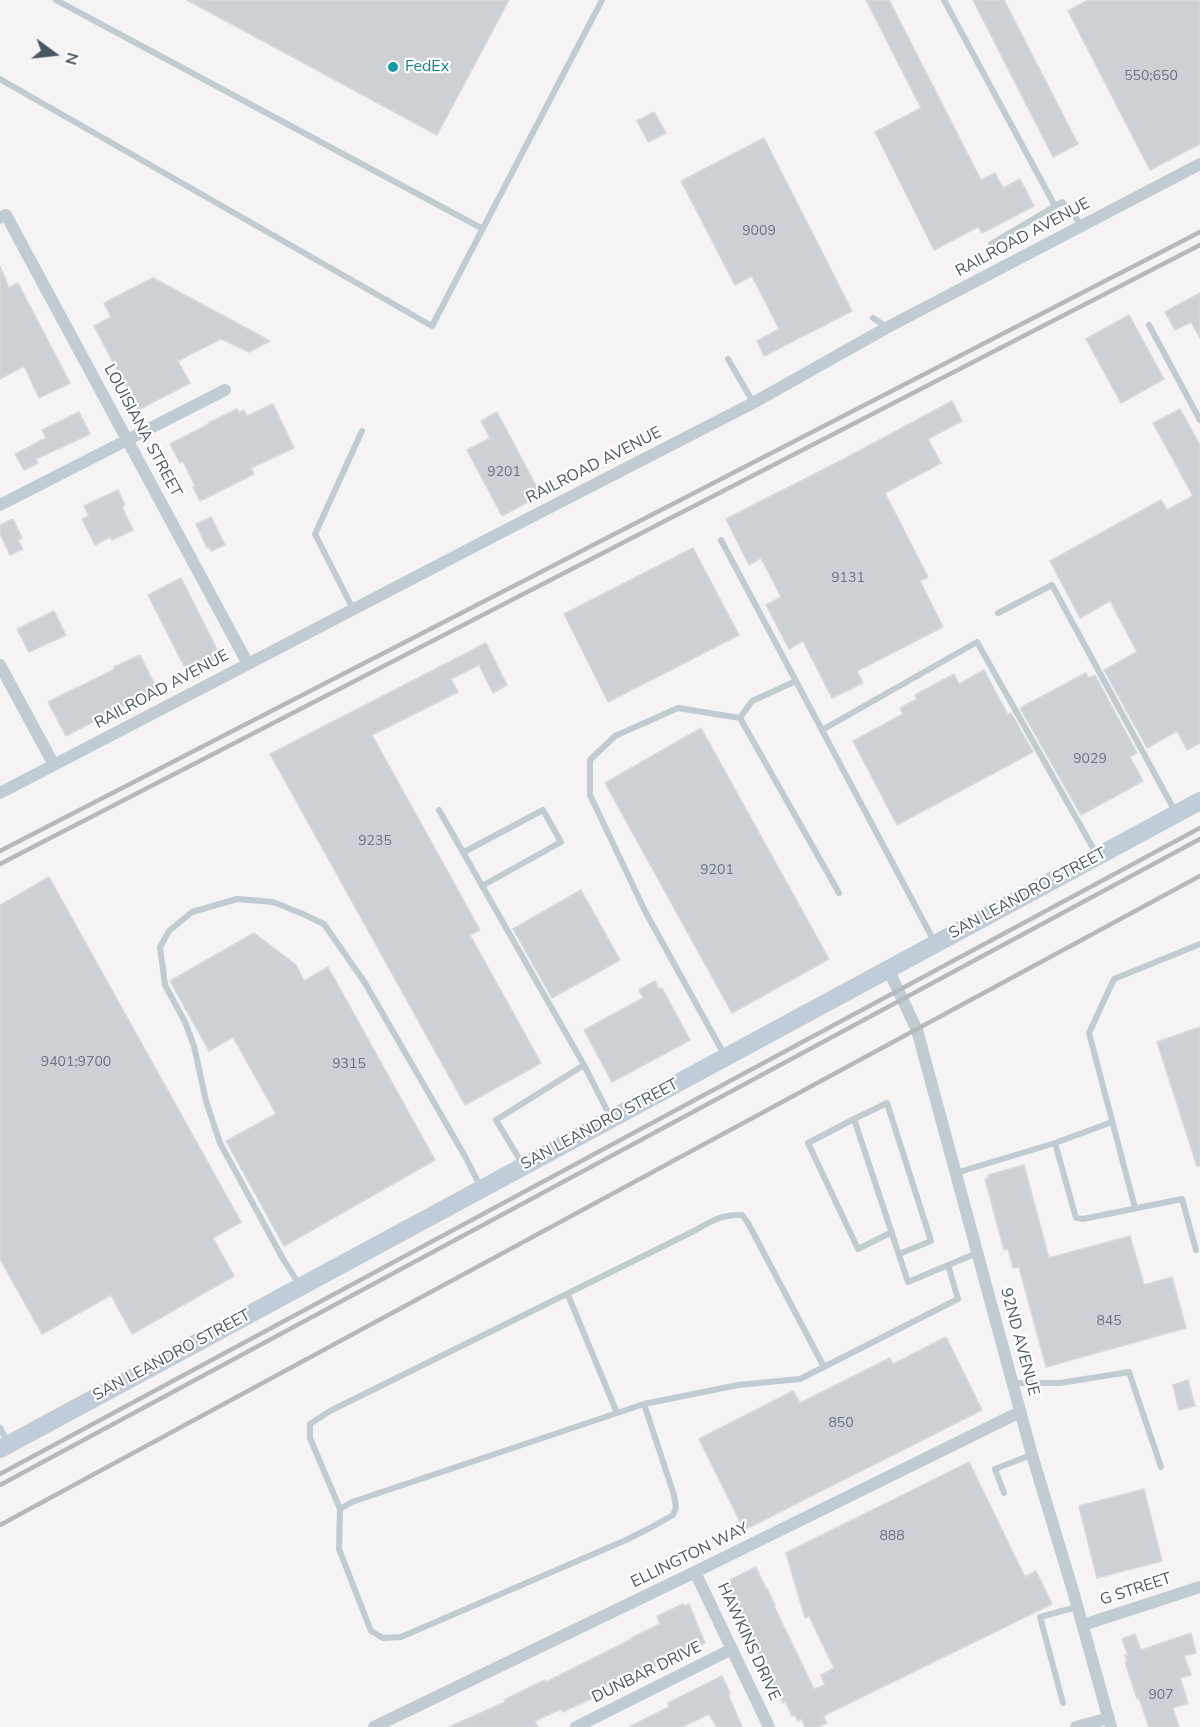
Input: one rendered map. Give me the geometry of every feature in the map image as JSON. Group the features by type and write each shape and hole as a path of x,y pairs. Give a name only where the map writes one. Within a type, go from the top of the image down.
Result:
{"main road":[{"name":"SAN LEANDRO STREET","path":"3,1441 300,1287 1200,801"}],"street":[{"name":"RAILROAD AVENUE","path":"0,793 753,403 888,327 1200,164"},
{"name":"LOUISIANA STREET","path":"3,217 128,439 248,664"},
{"path":"0,505 225,390"},
{"path":"0,665 54,765"},
{"name":"92ND AVENUE","path":"888,969 917,1030 1020,1412 1110,1722"},
{"name":"ELLINGTON WAY","path":"374,1727 1020,1412"},
{"name":"HAWKINS DRIVE","path":"695,1572 769,1727"},
{"name":"G STREET","path":"1083,1625 1200,1587"},
{"name":"DUNBAR DRIVE","path":"576,1727 732,1649"},
{"path":"1076,1727 1110,1722"}],"lane":[{"path":"56,0 483,229"},
{"path":"0,79 432,326 602,0"},
{"path":"944,0 1055,206"},
{"path":"991,244 1062,202 1083,225"},
{"path":"873,318 888,327"},
{"path":"1149,325 1200,420"},
{"path":"728,359 753,403"},
{"path":"353,609 315,534 362,431"},
{"path":"721,540 936,944"},
{"path":"998,613 1052,585 1177,813"},
{"path":"822,730 977,642 1098,856"},
{"path":"740,718 752,701 796,681"},
{"path":"725,1056 646,913 590,795 590,760 615,736 678,708 740,718"},
{"path":"740,718 839,893"},
{"path":"439,810 584,1065 611,1118"},
{"path":"464,852 543,810 561,842 482,886"},
{"path":"300,1287 220,1143 206,1101 194,1046 185,1022 165,985 160,947 169,931 192,912 237,899 273,902 324,924 365,983 482,1188"},
{"path":"1135,1208 1089,1032 1114,979 1200,944"},
{"path":"523,1166 496,1120 584,1065"},
{"path":"892,1232 858,1249 808,1143 887,1103 931,1241 899,1254"},
{"path":"854,1119 909,1282 977,1252"},
{"path":"956,1173 1055,1143 1112,1122"},
{"path":"1055,1143 1076,1218 1083,1219 1182,1199 1196,1250"},
{"path":"644,1404 674,1496 676,1508 673,1515 626,1540 401,1637 383,1638 371,1631 339,1549 340,1509 310,1438 310,1424 330,1411 568,1295 716,1218 733,1214 742,1215 748,1223 824,1367"},
{"path":"340,1509 352,1502 644,1404 738,1385 800,1379 958,1299 948,1265"},
{"path":"568,1295 617,1413"},
{"path":"1012,1383 1060,1383 1129,1372 1161,1467"},
{"path":"1004,1493 995,1469 1032,1455"},
{"path":"1063,1703 1040,1617 1078,1607"}],"building":[{"name":"FedEx","path":"187,0 509,0 437,135"},
{"path":"866,0 889,0 981,180 995,173 1003,188 1020,179 1034,206 982,233 978,227 934,250 875,132 921,108"},
{"path":"973,0 1004,0 1078,144 1053,157"},
{"path":"1088,0 1200,0 1200,144 1150,170 1068,11"},
{"path":"654,112 666,133 648,142 637,121"},
{"path":"764,138 852,311 764,356 757,341 779,329 752,276 735,285 681,181"},
{"path":"0,266 9,288 18,283 70,383 39,398 24,366 0,379"},
{"path":"153,278 270,341 249,352 221,339 197,351 178,361 190,383 138,410 94,326 111,317 104,303"},
{"path":"1200,293 1200,338 1191,322 1175,330 1165,312"},
{"path":"1129,315 1164,379 1121,403 1086,339"},
{"path":"952,401 962,421 928,439 941,463 885,493 928,577 920,581 943,627 857,671 863,683 832,698 803,641 789,649 766,605 781,597 761,558 749,565 726,519"},
{"path":"273,404 294,448 251,468 254,474 200,501 183,461 180,463 170,444 237,409 239,413 244,410 247,416"},
{"path":"1180,409 1200,445 1200,743 1187,750 1177,731 1147,748 1104,670 1137,652 1110,601 1080,618 1050,561 1161,500 1167,510 1193,496 1153,423"},
{"path":"79,412 90,434 36,459 38,463 24,470 15,454 46,438 42,430"},
{"path":"497,412 541,495 502,516 467,450 490,438 481,421"},
{"path":"118,490 125,505 122,507 133,530 112,540 110,537 95,545 82,519 89,516 84,506"},
{"path":"211,517 225,545 211,551 210,547 207,548 196,524"},
{"path":"13,519 22,538 18,540 23,549 10,555 0,534 0,525"},
{"path":"693,548 739,635 608,702 564,614"},
{"path":"181,578 221,657 188,674 148,595"},
{"path":"54,611 66,635 29,652 17,629"},
{"path":"486,643 507,685 493,693 479,665 451,679 458,692 372,735 480,930 470,935 541,1063 465,1105 270,754"},
{"path":"140,655 157,689 66,736 48,702"},
{"path":"984,670 1008,715 1011,713 1033,752 897,825 853,741 903,714 900,708 917,699 915,695 954,674 959,684"},
{"path":"1086,673 1088,678 1095,675 1137,753 1130,757 1143,781 1081,815 1020,708"},
{"path":"701,728 829,959 732,1013 605,783"},
{"path":"49,877 241,1222 213,1238 234,1276 132,1334 111,1295 42,1334 0,1259 0,905"},
{"path":"581,890 620,960 552,998 513,929"},
{"path":"254,933 296,965 304,981 328,967 435,1160 284,1246 226,1141 276,1114 233,1037 209,1051 170,981"},
{"path":"655,981 659,989 662,988 690,1040 612,1082 584,1030 643,998 639,990"},
{"path":"1200,1027 1200,1166 1197,1166 1157,1042"},
{"path":"1024,1165 1049,1258 1130,1236 1144,1285 1172,1277 1186,1328 1046,1367 1019,1267 1013,1268 1008,1249 1004,1250 985,1179 989,1178 988,1175"},
{"path":"946,1337 982,1410 744,1530 699,1439 793,1391 800,1403 890,1358 893,1364"},
{"path":"1188,1380 1195,1406 1179,1410 1173,1385"},
{"path":"969,1462 1025,1577 1036,1571 1052,1604 823,1716 827,1723 818,1727 805,1727 802,1719 798,1721 795,1715 792,1716 785,1701 783,1703 724,1583 756,1567 814,1689 825,1685 821,1675 834,1668 809,1616 805,1618 786,1553"},
{"path":"1144,1489 1162,1561 1097,1578 1079,1506"},
{"path":"683,1604 685,1606 689,1604 705,1643 626,1680 625,1678 599,1690 601,1694 563,1712 561,1709 535,1721 538,1727 449,1727 632,1639 660,1624 657,1616"},
{"path":"1191,1633 1196,1653 1184,1656 1191,1675 1180,1678 1188,1703 1173,1708 1179,1727 1149,1727 1125,1662 1127,1661 1125,1655 1128,1655 1122,1639 1135,1634 1141,1650"},
{"path":"722,1676 742,1727 717,1727 709,1714 682,1727 629,1727 669,1707 668,1703"}],"railway":[{"path":"0,851 1200,232"},
{"path":"0,864 1200,245"},
{"path":"0,1474 1200,828"},
{"path":"0,1485 1200,839"},
{"path":"0,1525 1200,876"}],"place":[{"name":"FedEx","path":"393,67"}]}
